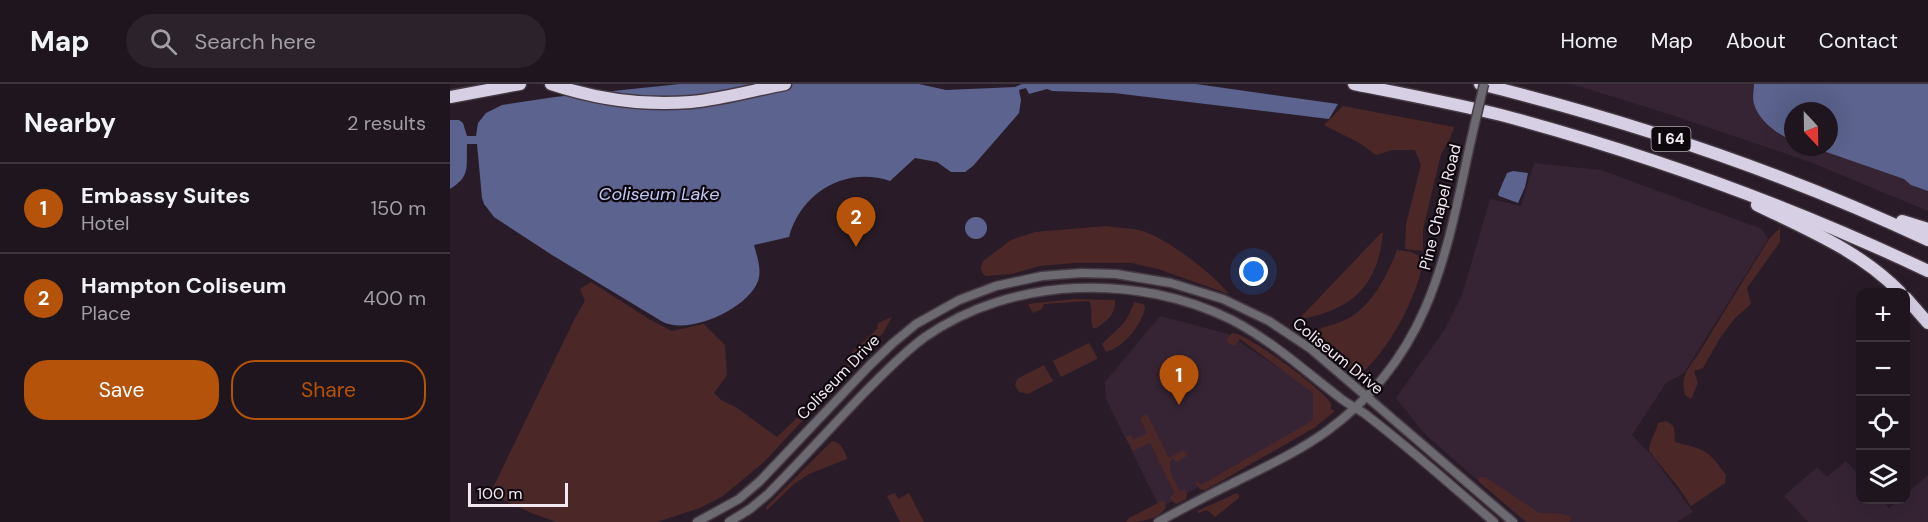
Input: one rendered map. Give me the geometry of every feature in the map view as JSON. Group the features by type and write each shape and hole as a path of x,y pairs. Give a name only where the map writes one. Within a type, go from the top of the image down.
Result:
{"highway":[{"path":"450,97 520,84"},
{"path":"551,84 605,98 664,103 718,98 785,84"},
{"name":"I 64","path":"1354,84 1500,115 1621,150 1792,211 1928,271"},
{"name":"I 64","path":"1482,84 1593,114 1761,170 1928,240"},
{"path":"1697,176 1825,237 1868,265 1895,288"},
{"path":"1857,209 1928,229"},
{"path":"1910,303 1928,323"}],"street":[{"name":"Pine Chapel Road","path":"1158,522 1304,446 1327,431 1355,407 1388,372 1406,347 1427,305 1449,244 1482,84"},
{"name":"Coliseum Drive","path":"697,522 739,499 760,481 870,365 916,324 959,300 996,286 1027,278 1081,273 1116,274 1171,283 1211,295 1256,314 1311,349 1513,522"},
{"name":"Coliseum Drive","path":"729,522 768,494 869,388 916,344 944,325 984,306 1022,294 1068,289 1111,289 1154,295 1203,308 1259,335 1299,364 1338,397 1367,415 1494,522"}],"shaded area":[{"path":"1572,84 1928,84 1928,211 1792,156 1838,156 1838,102 1784,102 1784,153"},
{"path":"1343,106 1454,127 1440,158 1423,230 1423,251 1405,249 1406,224 1421,165 1415,150 1393,150 1376,155 1358,142 1324,125"},
{"path":"1534,163 1601,170 1762,229 1768,239 1684,373 1666,383 1632,435 1654,458 1693,512 1677,522 1525,522 1425,434 1396,398 1445,329 1462,295 1490,199 1521,206"},
{"path":"1107,226 1139,230 1162,240 1200,266 1229,294 1158,269 1131,263 1074,263 1040,266 1012,274 986,276 982,273 983,261 1011,240 1035,232"},
{"path":"1780,228 1780,242 1747,288 1751,304 1735,318 1720,338 1703,368 1694,371 1698,383 1691,399 1685,395 1683,383 1687,370 1769,239"},
{"path":"1383,233 1380,251 1375,267 1360,292 1335,309 1302,319 1301,317"},
{"path":"1397,250 1411,252 1424,258 1416,288 1402,320 1384,348 1363,372 1355,372 1314,340 1313,334 1322,328 1349,318 1367,303 1382,283"},
{"path":"591,282 672,331 704,324 725,345 727,375 714,393 777,437 802,413 805,416 804,419 764,462 723,496 700,508 657,522 556,522 490,494 585,301 580,289"},
{"path":"1074,299 1115,300 1115,305 1107,320 1093,328 1089,301 1044,304 1042,309 1033,313 1028,304"},
{"path":"1134,302 1143,304 1145,307 1140,321 1125,340 1106,352 1102,344 1125,322"},
{"path":"1160,316 1228,334 1316,393 1316,423 1160,508 1106,399 1105,382"},
{"path":"892,317 883,333 818,402 815,400 850,362 849,355 877,329 878,323"},
{"path":"1232,333 1240,335 1267,351 1298,373 1323,394 1331,403 1331,409 1335,411 1314,428 1205,490 1200,489 1196,481 1201,485 1313,420 1313,393 1240,339 1235,346 1227,342"},
{"path":"1089,343 1097,359 1061,377 1053,361"},
{"path":"1044,365 1053,381 1028,394 1019,392 1015,385 1017,379"},
{"path":"1147,414 1169,458 1184,450 1187,456 1177,462 1172,458 1170,462 1172,475 1180,491 1185,489 1187,494 1186,499 1177,504 1170,497 1175,494 1150,443 1133,451 1126,437 1131,435 1133,440 1147,433 1140,418"},
{"path":"1667,421 1674,427 1675,442 1710,455 1726,475 1725,483 1691,506 1649,451 1658,423"},
{"path":"832,441 840,445 847,459 809,474 794,484 767,510 766,507"},
{"path":"1846,461 1856,472 1856,504 1886,504 1889,508 1894,504 1910,504 1910,491 1928,475 1928,522 1808,522 1784,496 1817,467 1827,477"},
{"path":"1480,477 1485,477 1539,513 1566,515 1570,516 1571,520 1569,522 1527,522 1479,482"},
{"path":"895,493 898,499 909,493 924,522 900,522 887,496"},
{"path":"1237,493 1239,498 1215,517 1207,510 1199,513 1197,511"},
{"path":"1164,500 1166,507 1159,515 1143,521 1126,522 1129,518"}],"water":[{"name":"Coliseum Lake","path":"680,84 919,84 946,90 1015,87 1022,84 1196,84 1338,104 1329,119 1114,93 1047,89 1029,94 1026,88 1019,90 1021,100 1019,113 973,166 965,172 951,172 937,162 915,158 890,181 874,177 857,177 842,180 828,187 804,207 789,237 754,245 759,263 759,276 752,291 743,301 716,317 687,325 663,322 494,217 482,198 477,144 467,144 466,170 461,180 450,189 450,120 459,120 463,123 467,136 476,136 478,123 486,113 502,105"},
{"path":"1754,84 1928,84 1928,191 1911,185 1904,179 1838,156 1838,102 1784,102 1784,136 1764,121 1756,110 1753,99"},
{"path":"1513,171 1528,173 1518,203 1498,194 1507,173"},
{"path":"976,217 984,220 987,228 984,236 976,239 968,236 965,228 968,220"}],"place":[{"name":"Hampton Coliseum","path":"856,247"},
{"name":"Embassy Suites","path":"1179,405"}]}
